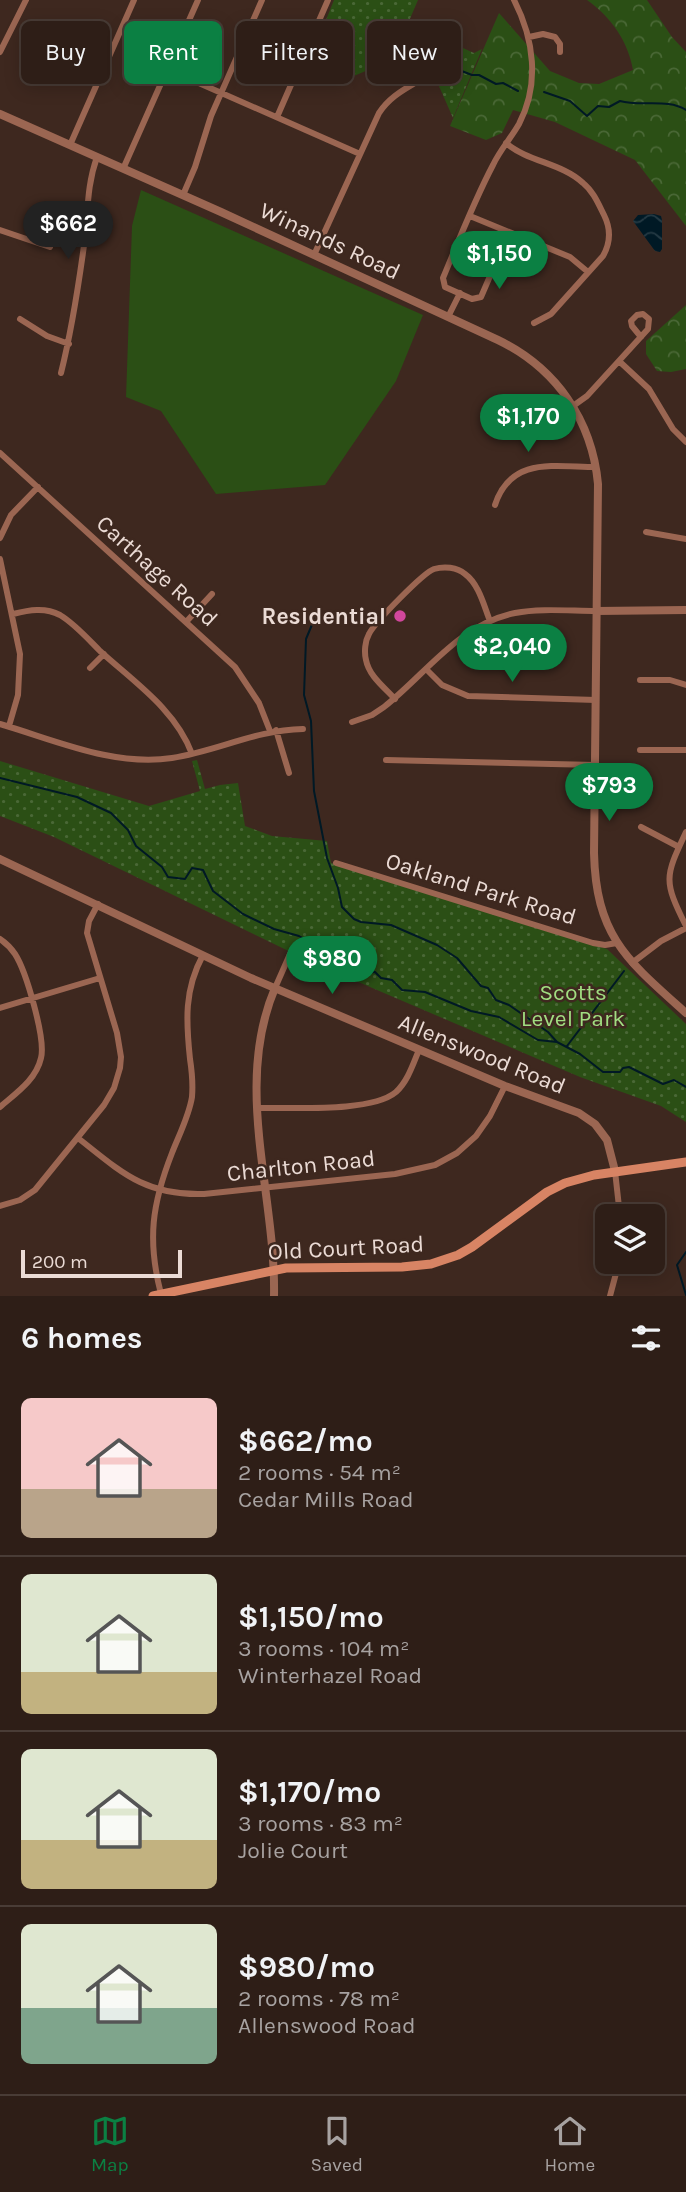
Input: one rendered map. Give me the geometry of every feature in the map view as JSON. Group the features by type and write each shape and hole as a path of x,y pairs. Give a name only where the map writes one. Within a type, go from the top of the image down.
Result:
{"main road":[{"name":"Old Court Road","path":"157,1295 274,1269 402,1267 442,1261 472,1247 547,1192 565,1183 615,1171 686,1162"}],"street":[{"path":"0,52 26,0"},
{"path":"70,145 134,0"},
{"path":"189,21 198,0"},
{"path":"183,195 221,93 262,0"},
{"path":"277,117 328,0"},
{"path":"509,232 483,295 475,299 444,287 442,282 470,216 492,167 519,123 529,96 533,62 530,37 514,0"},
{"path":"530,37 542,34 555,37 560,52"},
{"path":"123,169 160,84"},
{"path":"201,84 360,153"},
{"path":"314,255 383,106 411,84"},
{"name":"Winands Road","path":"0,114 510,346 531,360 556,383 573,406 589,439 596,467 596,883 605,921 617,943 632,963 686,1013"},
{"path":"506,143 521,153 578,178 593,195 608,225 610,236 606,251 588,272 551,313 534,323"},
{"path":"61,373 69,344 85,239 87,194 97,157"},
{"path":"470,216 570,257 588,272"},
{"path":"0,230 50,247"},
{"path":"448,317 460,293"},
{"path":"20,318 47,336 69,344"},
{"path":"573,406 587,396 641,337"},
{"path":"619,361 649,389 673,429 686,442"},
{"name":"Carthage Road","path":"0,453 224,656 244,678 273,730 289,773"},
{"path":"495,505 504,487 523,470 537,466 596,467"},
{"path":"0,538 11,515 38,487"},
{"path":"646,532 686,539"},
{"path":"0,559 19,641 20,680 9,726"},
{"path":"395,699 369,670 365,659 367,639 374,626 424,575 435,569 449,568 467,575 476,586 491,621"},
{"path":"186,622 212,594"},
{"path":"13,614 37,610 60,615 168,713 183,732 192,754"},
{"path":"352,722 372,715 395,699 455,642 491,621 526,612 686,610"},
{"path":"90,668 104,654"},
{"path":"426,669 442,685 468,696 596,700"},
{"path":"640,681 670,680 686,685"},
{"path":"0,724 131,760 157,760 192,754 273,730 303,729"},
{"path":"640,750 686,750"},
{"path":"386,760 596,765"},
{"path":"640,827 679,847"},
{"path":"632,963 661,941 686,927 668,885 669,868 686,832"},
{"name":"Allenswood Road","path":"0,859 275,988 588,1119 607,1140 615,1171"},
{"name":"Oakland Park Road","path":"335,863 593,943 617,943"},
{"path":"0,1206 20,1200 35,1190 110,1096 120,1068 117,1033 87,933 89,921 98,904"},
{"path":"0,939 10,947 20,964 42,1039 41,1058 33,1077 0,1107"},
{"path":"274,1296 274,1269 257,1108 258,1047 268,1006 290,954"},
{"path":"157,1295 152,1239 154,1214 159,1191 192,1095 186,1005 191,981 202,955"},
{"path":"0,1008 100,978"},
{"path":"257,1108 363,1105 381,1101 402,1085 419,1050"},
{"name":"Charlton Road","path":"78,1138 130,1178 159,1191 192,1194 409,1173 435,1165 457,1153 476,1136 505,1086"},
{"path":"615,1171 619,1204"},
{"path":"610,1296 616,1274"}],"green space":[{"path":"334,0 418,0 409,21 367,21 367,70 353,76 353,21 326,21"},
{"path":"587,0 647,0 672,37 686,52 686,226 635,160 555,122 513,110 502,133 486,140 450,126 499,13 550,71 579,83 599,84 633,70 627,49 617,30 604,14"},
{"path":"461,47 474,53 482,49 453,118 438,84 461,84"},
{"path":"141,190 423,315 396,381 325,485 216,494 161,411 126,397 132,226"},
{"path":"686,305 686,369 657,371 646,354 646,341"},
{"name":"Scotts Level Park","path":"197,760 205,789 238,783 245,826 272,836 327,841 331,863 607,949 686,1024 686,1122 661,1106 580,1077 307,960 54,837 0,816 0,761 149,806 200,791 192,761"}],"water":[{"path":"638,215 661,216 662,220 660,252 655,251 633,221"},
{"path":"551,643 556,646 557,662 550,668 486,663 488,657 528,644"}],"waterway":[{"path":"461,71 479,75 496,84 503,83 518,91"},
{"path":"544,92 570,101 587,116 598,106 609,107 620,101 671,104 686,110"},
{"path":"316,615 306,639 304,695 311,721 314,791 327,858 342,907 361,922 391,925 437,945 457,958 481,986 488,988 496,1000 509,1005 548,1032 557,1042"},
{"path":"0,778 77,797 111,813 128,830 136,846 162,867 168,877 185,879 192,868 203,870 213,891 243,914 274,929 299,936 317,946 330,959 350,965 363,973 375,972 381,978 392,980 402,990 425,992 471,1011 499,1017 538,1040 557,1042 580,1054 603,1072 620,1072 629,1067 663,1084 674,1080 686,1087"},
{"path":"567,1046 624,971"},
{"path":"686,1252 677,1265 686,1295"}],"place":[{"name":"Residential","path":"400,616"}]}
